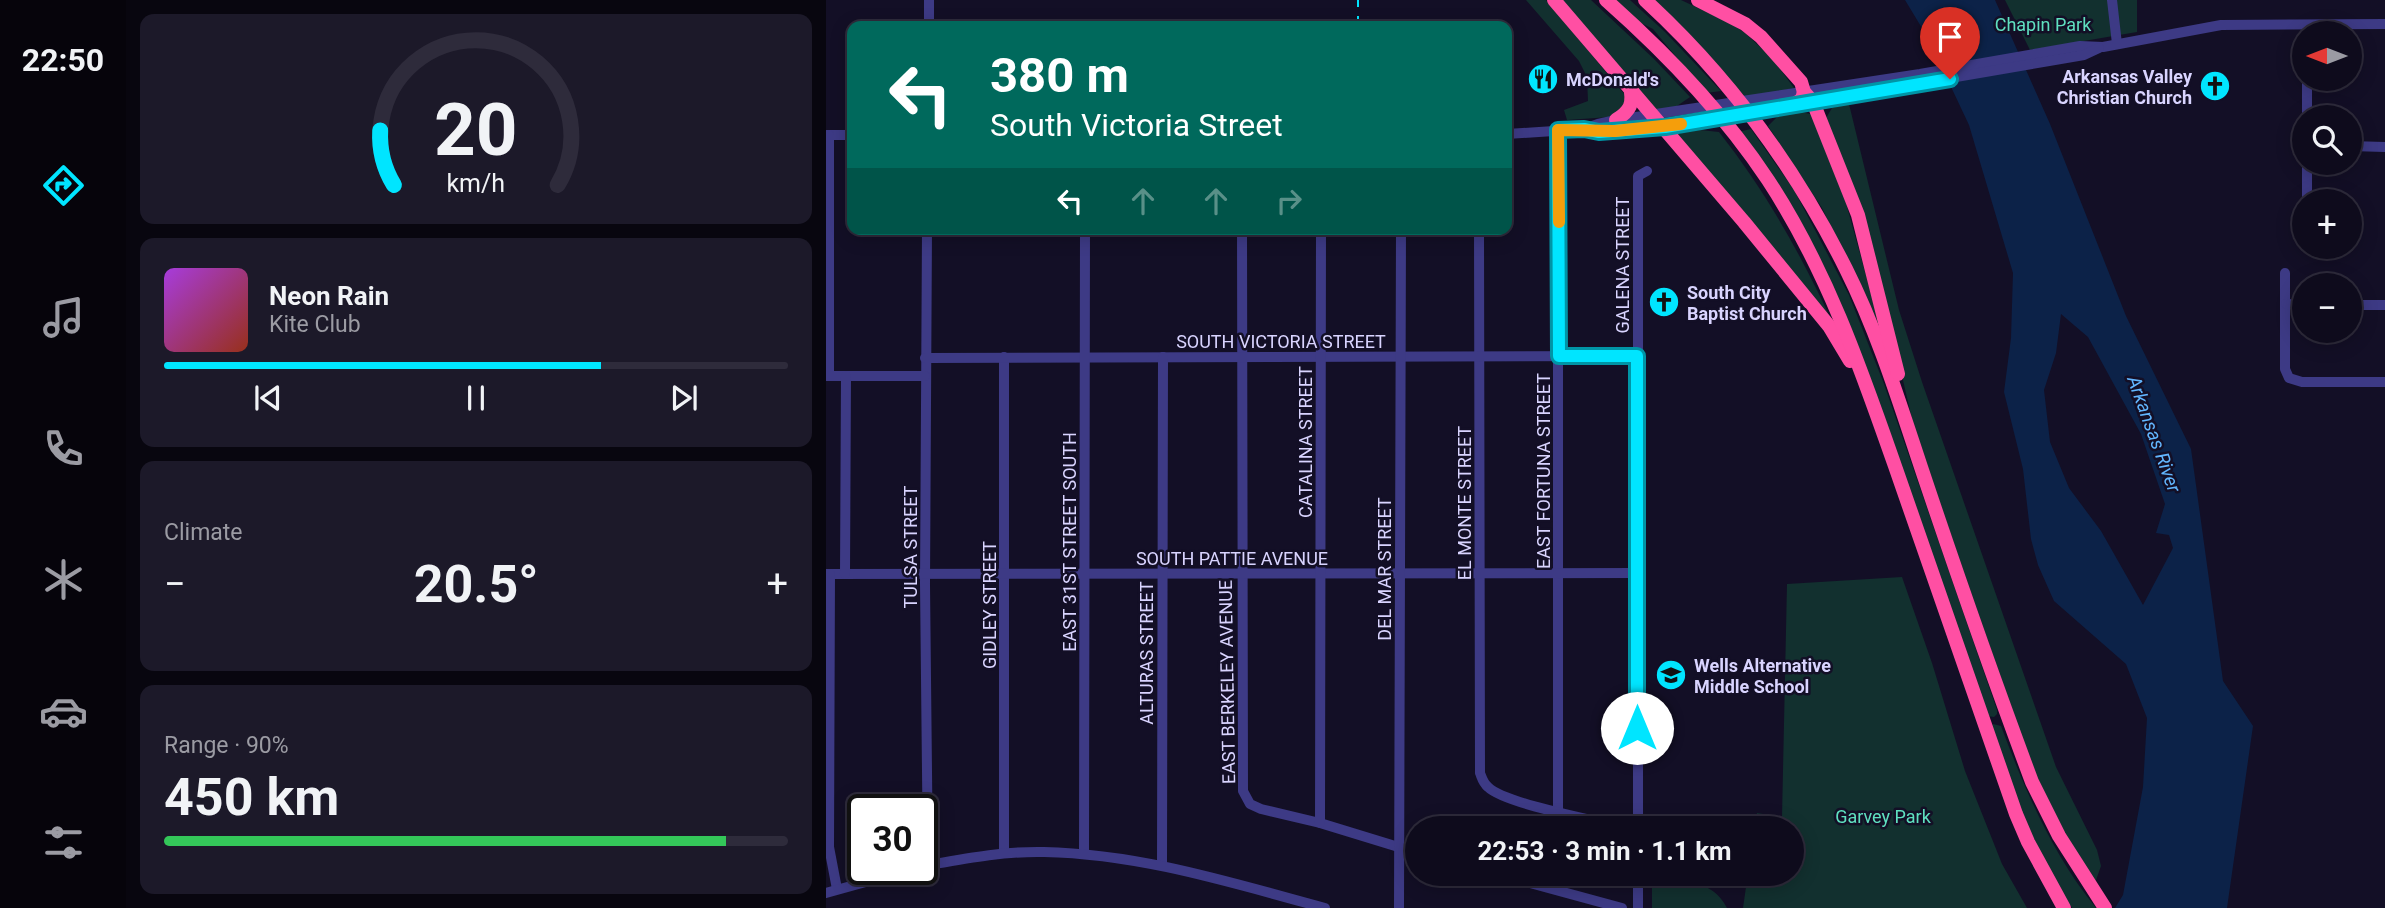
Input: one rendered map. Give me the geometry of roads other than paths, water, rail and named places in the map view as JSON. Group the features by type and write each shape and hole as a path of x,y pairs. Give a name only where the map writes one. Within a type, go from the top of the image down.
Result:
{"highway":[{"path":"1554,0 1665,127 1829,326 1845,351 1885,438"},
{"path":"1606,0 1645,35 1699,91 1734,134 1768,180 1825,282 1885,438 2016,814 2064,908"},
{"path":"1644,0 1674,27 1729,86 1794,175 1847,271 1873,331 2032,782 2059,836 2105,908"},
{"path":"1698,0 1745,24 1761,37 1801,82 1809,97 1858,215 1915,450"},
{"path":"1616,120 1631,107 1633,99 1630,88"},
{"path":"1792,106 1809,97"}],"street":[{"path":"929,0 929,21"},
{"path":"2112,0 2116,44"},
{"path":"2362,25 2385,24"},
{"path":"1584,129 1616,120 1809,97 2047,56 2084,54 2116,44 2221,25 2292,28"},
{"path":"1512,134 1584,129 1607,132 1665,127 1792,106"},
{"name":"EAST FORTUNA STREET","path":"1558,130 1558,812"},
{"path":"847,135 828,135 828,376 925,376"},
{"path":"2362,146 2385,147"},
{"name":"GALENA STREET","path":"1638,816 1638,176 1647,171"},
{"name":"TULSA STREET","path":"925,794 925,358 928,235"},
{"name":"EAST 31ST STREET SOUTH","path":"1084,854 1085,235"},
{"name":"EAST BERKELEY AVENUE","path":"1242,235 1242,786 1251,804 1261,809 1320,823"},
{"name":"CATALINA STREET","path":"1320,823 1321,235"},
{"name":"DEL MAR STREET","path":"1399,908 1401,235"},
{"name":"EL MONTE STREET","path":"1479,235 1482,777 1486,786 1494,791 1514,800 1558,812"},
{"path":"2285,273 2286,369 2291,379 2302,382 2385,382"},
{"path":"2286,304 2292,304"},
{"path":"2362,305 2385,305"},
{"name":"SOUTH VICTORIA STREET","path":"925,358 1637,356"},
{"name":"GIDLEY STREET","path":"1004,357 1004,853"},
{"name":"ALTURAS STREET","path":"1162,864 1163,357"},
{"path":"845,574 846,376"},
{"name":"SOUTH PATTIE AVENUE","path":"828,574 1638,573"},
{"path":"828,574 830,847 837,889"},
{"path":"1558,812 1575,816"},
{"path":"1320,823 1405,849"},
{"path":"938,864 1004,853 1084,854 1162,864 1325,908"},
{"path":"826,893 852,885"},
{"path":"1541,886 1622,908"},
{"path":"1638,886 1638,908"}],"water":[{"name":"Arkansas River","path":"1905,0 1995,0 2050,124 2126,316 2191,449 2223,681 2253,726 2227,908 2115,908 2123,895 2143,787 2147,718 2126,664 2054,601 2038,565 2031,539 2023,469 2004,392 2011,338 2013,273 1969,125 1928,38","holes":["2061,314 2088,337 2141,434 2165,504 2156,533 2169,535 2173,548 2143,605 2101,531 2069,488 2050,442 2044,390 2056,353"]}],"railway":[{"path":"1358,0 1358,21"}],"place":[{"name":"McDonald's","path":"1543,79"},
{"name":"Arkansas Valley Christian Church","path":"2215,86"},
{"name":"South City Baptist Church","path":"1664,302"},
{"name":"Wells Alternative Middle School","path":"1671,675"}],"park label":[{"name":"Chapin Park","path":"2043,24"},
{"name":"Garvey Park","path":"1883,816"}]}
